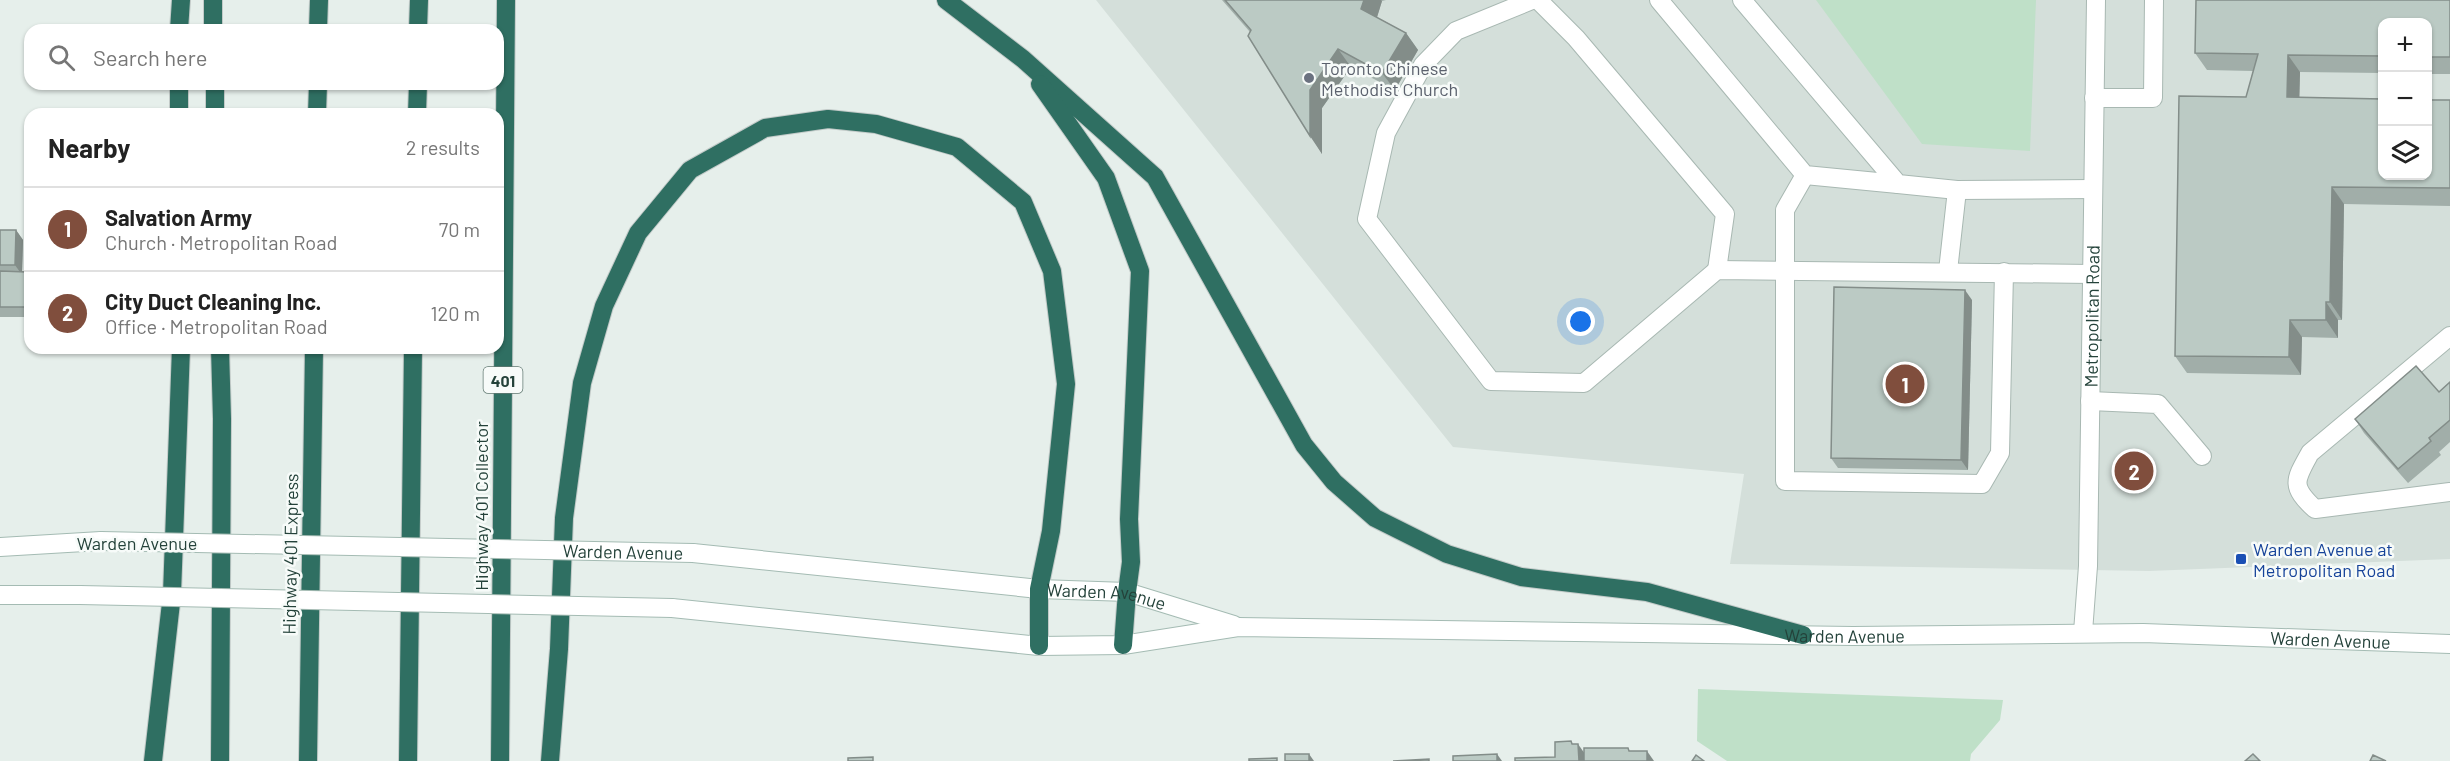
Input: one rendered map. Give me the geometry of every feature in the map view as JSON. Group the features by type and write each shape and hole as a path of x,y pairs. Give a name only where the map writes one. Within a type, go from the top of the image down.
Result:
{"highway":[{"path":"179,24 181,0"},
{"path":"213,0 213,24"},
{"path":"318,24 319,0"},
{"path":"418,24 419,0"},
{"name":"Highway 401 Collector","path":"504,254 506,0"},
{"path":"946,0 1023,59 1155,177 1304,445 1334,482 1375,518 1448,554 1521,577 1647,592 1803,635"},
{"path":"1023,59 1106,178 1140,271 1129,519 1131,562 1126,592 1123,645"},
{"path":"179,90 179,108"},
{"path":"214,90 215,108"},
{"path":"317,108 318,90"},
{"path":"417,90 417,108"},
{"path":"550,761 559,649 564,518 582,383 604,306 638,233 690,170 765,128 828,119 876,124 957,147 1023,202 1052,271 1066,384 1051,531 1039,589 1039,646"},
{"path":"153,761 172,594 181,354"},
{"path":"219,761 222,419 220,354"},
{"name":"Highway 401 Express","path":"308,761 314,354"},
{"path":"408,761 413,354"},
{"name":"Highway 401 Collector","path":"500,761 503,354"}],"main road":[{"path":"1532,0 1456,30 1423,65 1386,133 1367,219 1491,381 1584,383 1717,270 2092,274"},
{"path":"1538,0 1576,38 1725,214 1717,270"},
{"path":"1659,0 1805,175 1958,190 2093,189"},
{"path":"1742,0 1898,184"},
{"name":"Metropolitan Road","path":"2083,632 2088,566 2096,0"},
{"path":"2094,98 2153,98 2154,0"},
{"path":"1805,175 1785,210 1783,270 1785,481 1982,484 2000,453 2004,272"},
{"path":"1948,272 1958,190"},
{"path":"2450,336 2310,453 2297,476 2300,495 2314,509 2450,492"},
{"path":"2090,401 2158,404 2202,456"},
{"name":"Warden Avenue","path":"0,547 101,541 693,554 1039,589 1126,592 1238,627"},
{"name":"Warden Avenue","path":"0,595 672,608 1039,646 1123,645 1238,627 1803,635 2083,632 2450,644"}],"shaded area":[{"path":"1096,0 2450,0 2450,559 2149,571 1730,564 1744,474 1453,447"}],"green space":[{"path":"1816,0 2036,0 2030,151 1922,144"},
{"path":"1698,689 2003,700 2000,720 1971,754 1970,761 1727,761 1697,741"}],"building":[{"name":"Toronto Chinese Methodist Church","path":"1225,0 1364,0 1361,9 1406,33 1382,73 1338,49 1310,90 1310,136 1248,36 1251,30"},
{"path":"2196,0 2450,0 2450,57 2432,57 2432,18 2378,18 2378,56 2288,55 2287,97 2378,99 2378,180 2432,180 2432,100 2450,100 2450,188 2332,187 2330,302 2326,302 2326,320 2290,320 2289,357 2175,356 2179,96 2246,97 2258,54 2195,53"},
{"path":"0,230 16,230 15,265 0,265"},
{"path":"0,271 24,272 24,307 0,307"},
{"path":"1834,287 1965,290 1961,460 1831,458"},
{"path":"2416,366 2439,392 2450,382 2450,420 2429,438 2431,441 2398,469 2355,419"},
{"path":"1571,741 1572,744 1578,744 1579,761 1515,761 1515,758 1555,757 1555,742"},
{"path":"1584,748 1628,748 1629,751 1647,751 1647,761 1584,761"},
{"path":"1285,754 1309,754 1309,761 1285,761"},
{"path":"1497,754 1497,761 1453,761 1453,756"},
{"path":"2253,754 2260,761 2245,761"},
{"path":"1696,755 1704,761 1692,761"},
{"path":"2373,755 2386,761 2370,761"},
{"path":"873,757 873,761 848,761 848,758"},
{"path":"1277,758 1277,761 1249,761 1249,759"},
{"path":"1429,759 1429,761 1393,761"}],"place":[{"name":"Toronto Chinese Methodist Church","path":"1309,78"},
{"name":"Salvation Army","path":"1905,384"},
{"name":"City Duct Cleaning Inc.","path":"2134,471"},
{"name":"Warden Avenue at Metropolitan Road","path":"2241,559"}]}
